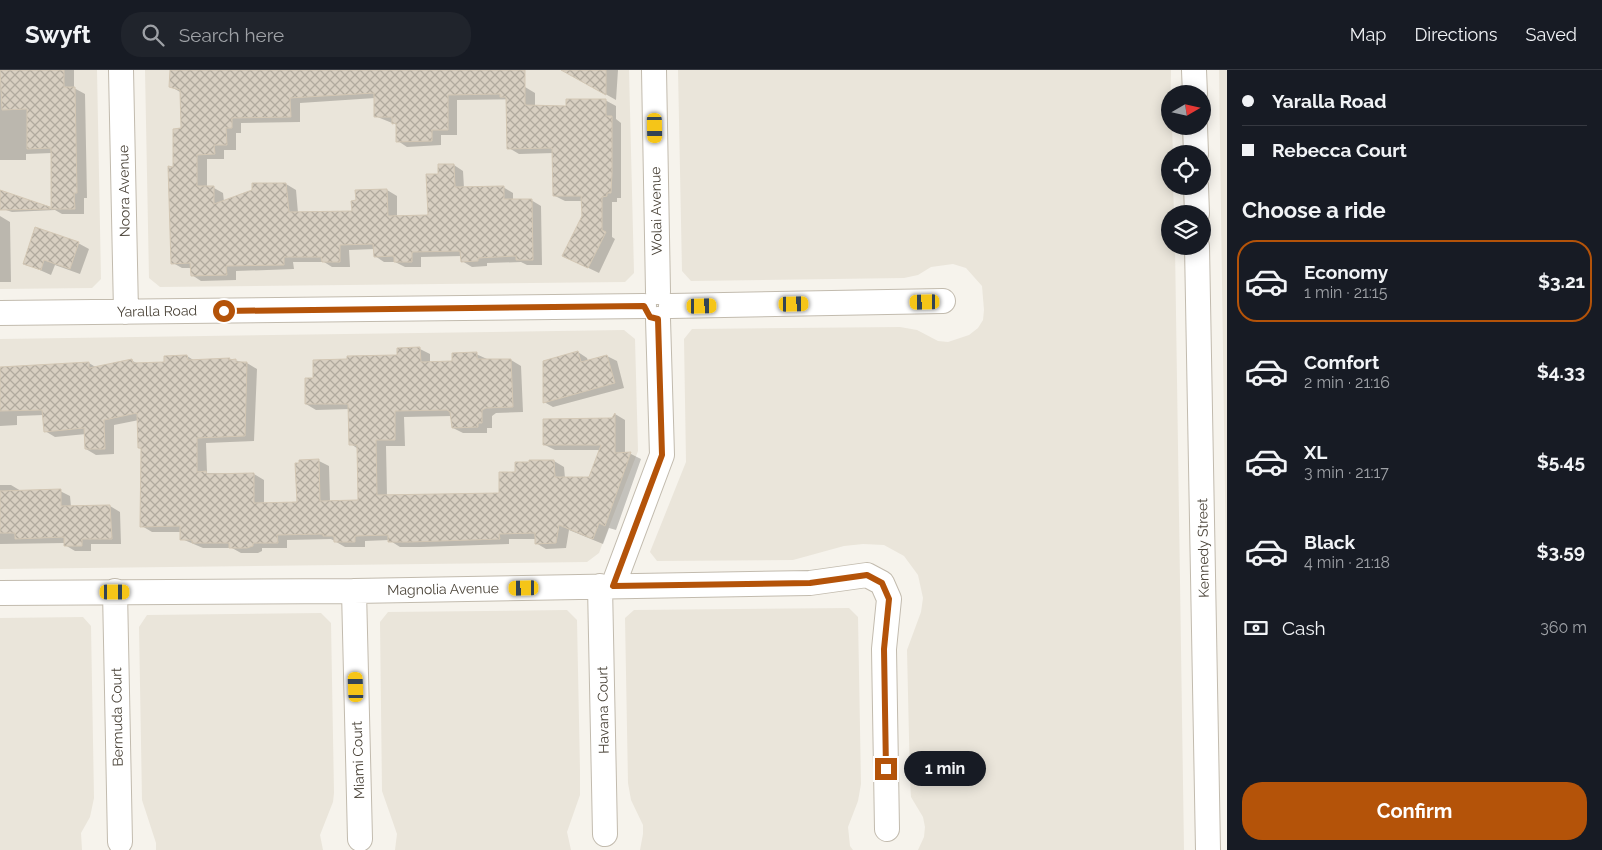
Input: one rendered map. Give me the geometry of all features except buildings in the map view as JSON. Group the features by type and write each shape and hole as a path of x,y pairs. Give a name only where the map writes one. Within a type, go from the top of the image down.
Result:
{"street":[{"name":"Noora Avenue","path":"121,70 126,312"},
{"name":"Wolai Avenue","path":"607,586 662,455 654,70"},
{"path":"1194,70 1195,85"},
{"name":"Kennedy Street","path":"1198,255 1208,850"},
{"name":"Yaralla Road","path":"0,313 943,301"},
{"name":"Magnolia Avenue","path":"0,593 354,591 810,583 867,575 882,583 889,599 884,649 888,829"},
{"name":"Havana Court","path":"605,834 607,586"},
{"name":"Miami Court","path":"354,591 360,839"},
{"name":"Bermuda Court","path":"115,592 120,842"}],"shaded area":[{"path":"0,70 97,70 101,279 92,288 0,289"},
{"path":"145,70 629,70 634,273 625,282 160,287 149,278"},
{"path":"678,70 1171,70 1171,85 1161,85 1161,135 1172,135 1173,145 1161,145 1161,195 1173,195 1174,205 1161,205 1161,255 1175,255 1184,850 918,850 924,837 925,827 923,817 911,797 907,650 921,612 923,598 918,575 904,556 884,545 863,544 844,546 793,560 657,561 650,552 686,462 684,339 692,329 900,327 917,330 938,341 948,342 969,335 978,328 983,320 982,286 966,268 953,264 931,267 918,275 904,278 691,281 682,271"},
{"path":"1219,70 1227,70 1227,635"},
{"path":"624,330 635,339 638,451 599,553 587,562 0,569 0,339"},
{"path":"849,608 858,617 861,784 858,801 848,827 850,846 853,850 640,850 643,825 631,800 628,783 625,618 634,610"},
{"path":"567,610 577,620 580,771 580,795 567,832 571,850 395,850 397,834 382,791 380,622 388,612"},
{"path":"321,613 331,623 334,793 333,802 320,835 323,850 156,850 156,843 142,800 139,627 147,615"},
{"path":"83,617 91,626 94,798 90,817 81,833 82,850 0,850 0,618"}],"route":[{"path":"224,311 644,306 650,317 658,319 662,455 613,586 810,583 832,582 851,576 867,575 875,578 882,583 889,599 889,619 884,649 886,769"}]}
